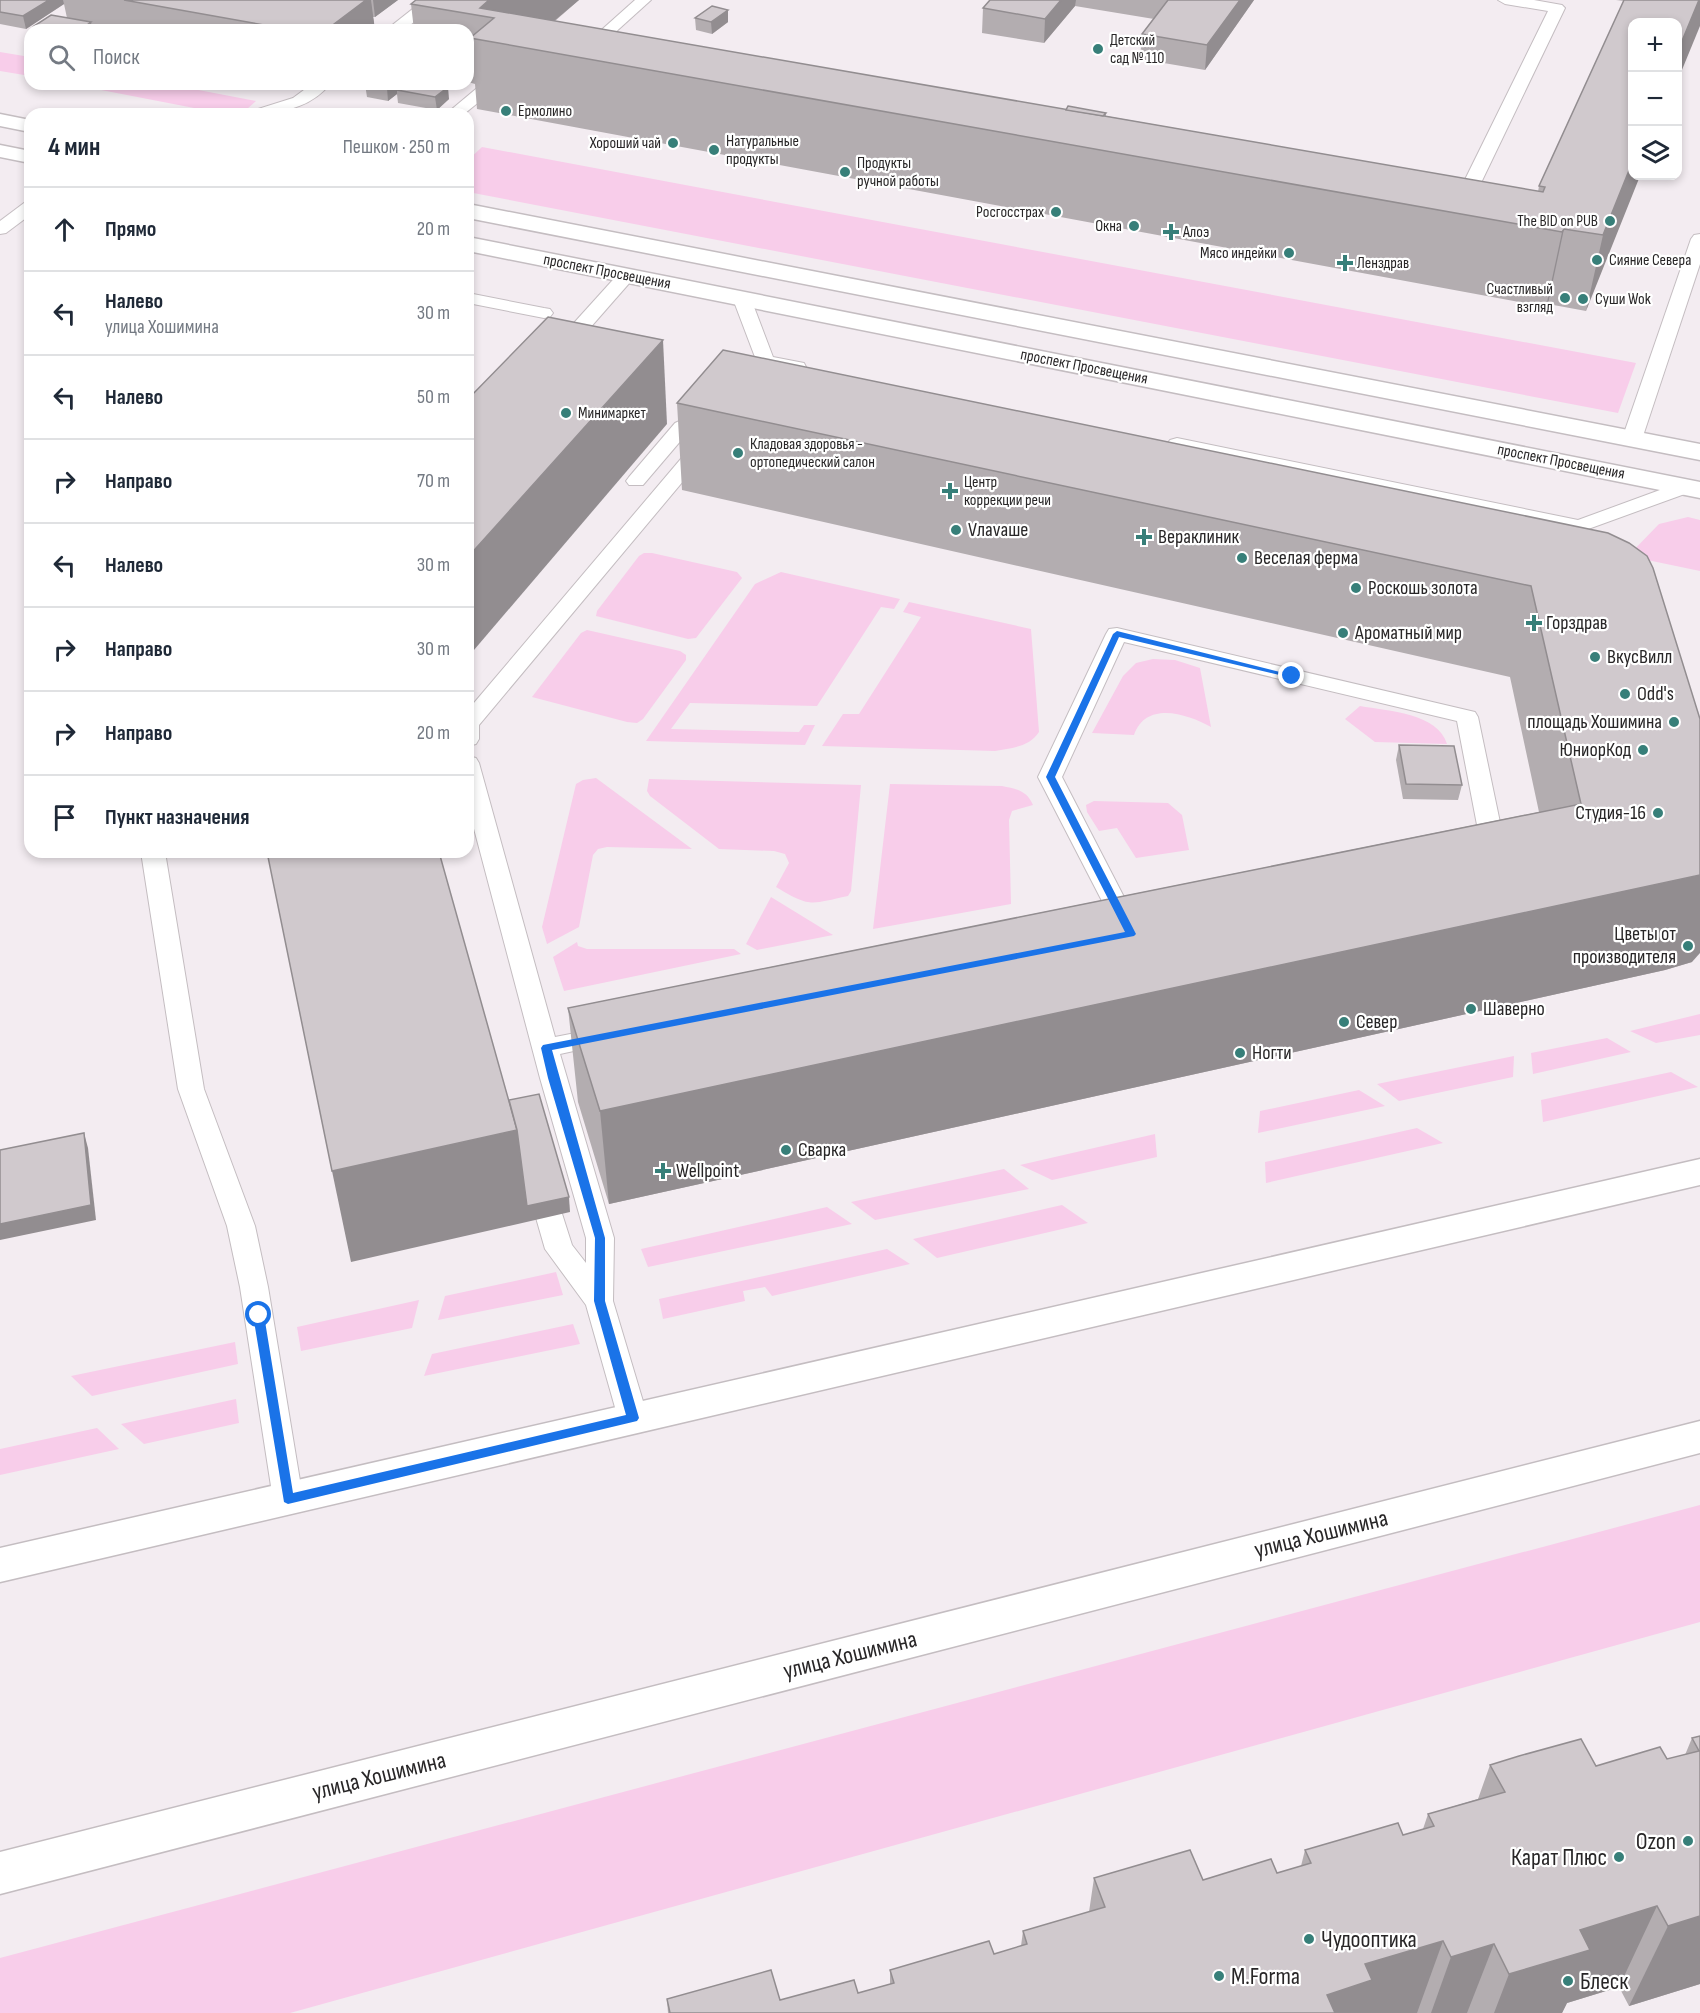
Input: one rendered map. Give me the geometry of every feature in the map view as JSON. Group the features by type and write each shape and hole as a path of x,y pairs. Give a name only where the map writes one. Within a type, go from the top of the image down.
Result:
{"main road":[{"path":"0,120 24,125"},
{"path":"0,151 24,156"},
{"name":"проспект Просвещения","path":"474,212 1700,452"},
{"name":"проспект Просвещения","path":"474,245 1693,488"},
{"path":"0,1565 1700,1172"},
{"name":"улица Хошимина","path":"0,1873 1700,1437"}],"lane":[{"path":"402,24 434,0"},
{"path":"581,66 644,0"},
{"path":"1443,217 1455,219 1557,8 1505,0"},
{"path":"462,108 497,80"},
{"path":"277,108 299,101 314,90"},
{"path":"0,229 24,211"},
{"path":"1632,439 1700,239"},
{"path":"546,366 626,276"},
{"path":"474,299 544,313"},
{"path":"742,299 761,369 812,370"},
{"path":"474,717 721,419 682,427 636,481"},
{"path":"1161,441 1580,526 1693,488"},
{"path":"1131,934 1050,777 1117,634 1467,717 1496,858 1474,863"},
{"path":"474,785 553,1078 600,1238 599,1301 633,1418"},
{"path":"154,858 191,1089 241,1226 254,1287 288,1499"},
{"path":"546,1048 629,1032"},
{"path":"533,1160 559,1249 599,1301"}],"shaded area":[{"path":"0,52 24,56 24,75 0,71"},
{"path":"101,90 198,90 256,101 248,108 194,108"},
{"path":"482,147 1636,363 1618,413 474,193 474,154"},
{"path":"1688,517 1700,520 1700,571 1628,556 1659,524"},
{"path":"644,553 737,572 742,578 696,638 688,639 596,616 597,611 639,556"},
{"path":"781,572 900,599 894,609 881,607 817,706 690,703 671,729 799,732 804,725 815,725 805,745 646,741 755,584"},
{"path":"909,602 1031,629 1039,732 1035,737 1020,746 995,751 822,746 843,714 859,714 921,617 903,612"},
{"path":"587,630 680,651 686,655 686,660 643,719 637,723 532,697 581,633"},
{"path":"1153,659 1175,660 1200,668 1211,727 1191,718 1168,713 1148,717 1140,724 1134,735 1092,733 1123,676 1136,663"},
{"path":"1360,706 1411,715 1423,720 1442,734 1447,744 1375,742 1345,719"},
{"path":"596,778 692,849 607,847 598,849 593,855 579,927 547,944 542,927 576,784 583,780"},
{"path":"649,779 861,785 851,891 848,896 818,902 804,901 788,894 776,887 789,863 785,854 774,851 719,849 650,796 647,791"},
{"path":"890,784 1002,786 1025,794 1033,805 1012,811 1009,820 1011,904 873,929"},
{"path":"1094,801 1168,803 1182,815 1189,850 1136,858 1117,828 1099,831 1087,812 1086,805"},
{"path":"771,897 833,935 757,950 746,944"},
{"path":"577,942 578,946 587,949 734,949 741,954 564,991 553,957"},
{"path":"1700,1014 1700,1035 1656,1043 1630,1031"},
{"path":"1607,1038 1631,1052 1533,1074 1531,1053"},
{"path":"1514,1056 1513,1077 1399,1101 1377,1084"},
{"path":"1671,1072 1698,1087 1543,1122 1541,1100"},
{"path":"1359,1090 1385,1106 1258,1133 1260,1111"},
{"path":"1417,1128 1443,1143 1266,1183 1265,1162"},
{"path":"1155,1134 1157,1157 1052,1180 1020,1165"},
{"path":"1004,1169 1029,1189 875,1220 851,1202"},
{"path":"1062,1205 1088,1223 937,1258 913,1239"},
{"path":"827,1207 852,1224 648,1267 641,1249"},
{"path":"887,1249 910,1264 772,1296 765,1287 743,1291 745,1301 663,1319 659,1299"},
{"path":"556,1272 563,1295 438,1320 445,1296"},
{"path":"419,1300 412,1328 301,1351 297,1327"},
{"path":"573,1324 580,1344 424,1376 432,1354"},
{"path":"235,1342 238,1364 92,1396 71,1376"},
{"path":"236,1399 239,1423 144,1444 121,1424"},
{"path":"97,1428 119,1449 0,1475 0,1449"},
{"path":"1700,1505 1700,1622 290,2013 0,2013 0,1958"}],"building":[{"path":"0,0 49,0 23,16 0,12"},
{"path":"124,0 366,0 334,24 258,24"},
{"path":"416,0 489,0 480,8 1543,192 1545,187 1539,186 1624,0 1699,0 1682,41 1682,18 1628,18 1628,173 1603,235 1564,229 1562,232 474,39 474,35 494,18 411,4"},
{"path":"990,0 1061,0 1045,19 983,8"},
{"path":"1168,0 1240,0 1207,45 1142,34"},
{"path":"712,6 728,10 711,22 695,18"},
{"path":"51,15 91,22 88,24 37,24"},
{"path":"397,90 444,90 435,97"},
{"path":"1068,106 1106,113 1103,116 1066,110"},
{"path":"548,317 663,340 474,550 474,393"},
{"path":"723,350 1608,533 1629,543 1647,556 1653,568 1700,719 1700,875 600,1111 568,1008 1581,804 1531,586 677,403"},
{"path":"1399,745 1454,746 1462,785 1406,784"},
{"path":"268,858 441,858 517,1130 332,1171"},
{"path":"539,1094 569,1197 527,1206 517,1130 509,1100"},
{"path":"84,1133 91,1205 0,1224 0,1150"},
{"path":"1700,1736 1700,1916 1668,1926 1657,1906 1580,1930 1590,1950 1509,1974 1494,1944 1451,1957 1443,1941 1365,1964 1372,1980 1327,1995 1335,2013 670,2013 667,1999 771,1970 780,2000 854,1980 858,1993 894,1983 890,1970 989,1941 994,1954 1027,1944 1023,1931 1105,1907 1094,1878 1190,1850 1203,1880 1271,1859 1277,1873 1311,1863 1305,1850 1398,1823 1403,1835 1434,1826 1428,1814 1505,1792 1490,1765 1581,1739 1596,1766 1660,1747 1667,1759 1699,1751 1692,1738"}],"place":[{"name":"Детский сад № 110","path":"1098,49"},
{"name":"Ермолино","path":"506,111"},
{"name":"Хороший чай","path":"673,143"},
{"name":"Натуральные продукты","path":"714,150"},
{"name":"Продукты ручной работы","path":"845,172"},
{"name":"Росгосстрах","path":"1056,212"},
{"name":"The BID on PUB","path":"1610,221"},
{"name":"Окна","path":"1134,226"},
{"name":"Алоэ","path":"1171,232"},
{"name":"Мясо индейки","path":"1289,253"},
{"name":"Сияние Севера","path":"1597,260"},
{"name":"Ленздрав","path":"1345,263"},
{"name":"Счастливый взгляд","path":"1565,298"},
{"name":"Суши Wok","path":"1583,299"},
{"name":"Минимаркет","path":"566,413"},
{"name":"Кладовая здоровья - ортопедический салон","path":"738,453"},
{"name":"Центр коррекции речи","path":"950,491"},
{"name":"Vлаvаше","path":"956,530"},
{"name":"Вераклиник","path":"1144,537"},
{"name":"Веселая ферма","path":"1242,558"},
{"name":"Роскошь золота","path":"1356,588"},
{"name":"Горздрав","path":"1534,623"},
{"name":"Ароматный мир","path":"1343,633"},
{"name":"ВкусВилл","path":"1595,657"},
{"name":"Odd's","path":"1625,694"},
{"name":"площадь Хошимина","path":"1674,722"},
{"name":"ЮниорКод","path":"1643,750"},
{"name":"Студия-16","path":"1658,813"},
{"name":"Цветы от производителя","path":"1688,946"},
{"name":"Шаверно","path":"1471,1009"},
{"name":"Север","path":"1344,1022"},
{"name":"Ногти","path":"1240,1053"},
{"name":"Сварка","path":"786,1150"},
{"name":"Wellpoint","path":"663,1171"},
{"name":"Ozon","path":"1688,1841"},
{"name":"Карат Плюс","path":"1619,1857"},
{"name":"Чудооптика","path":"1309,1939"},
{"name":"M.Forma","path":"1219,1976"},
{"name":"Блеск","path":"1568,1981"}],"route":[{"path":"259,1315 288,1499 633,1418 599,1301 600,1238 546,1048 1131,934 1050,777 1117,634 1292,676"}]}
